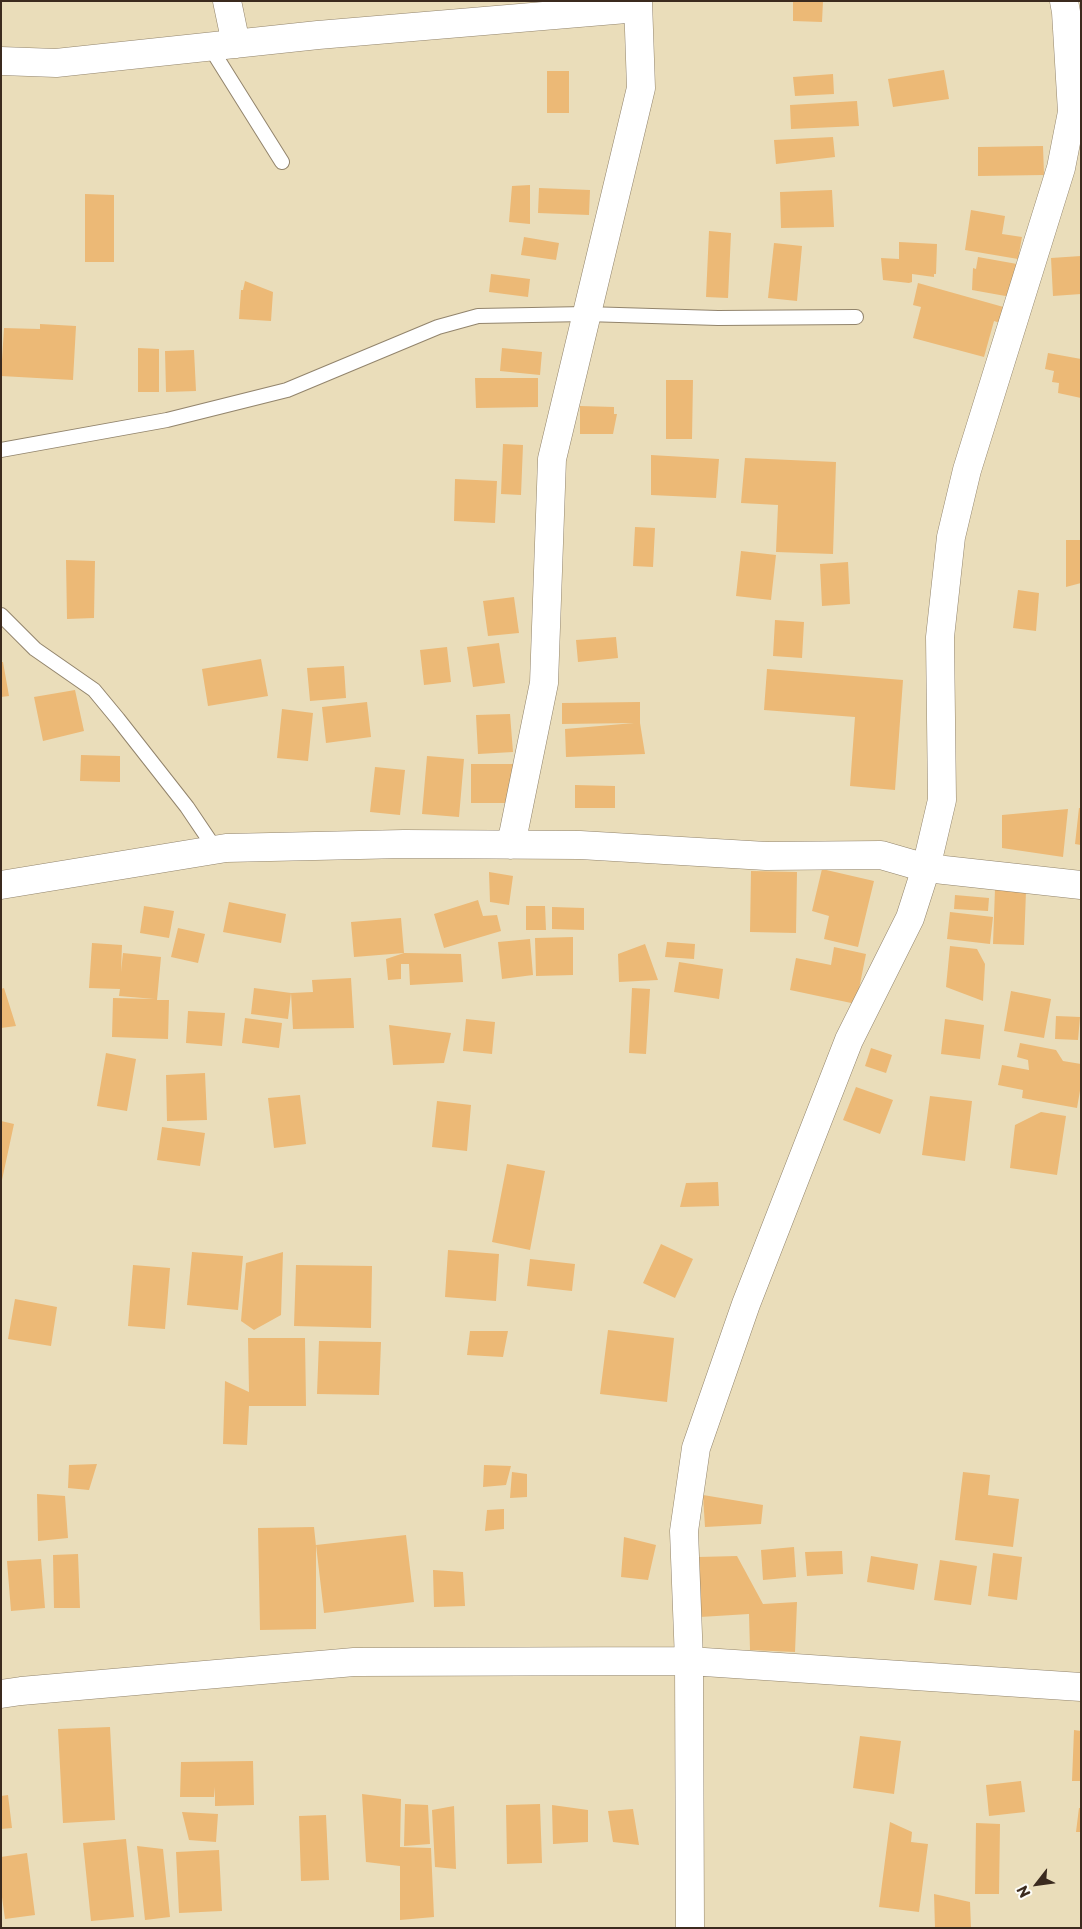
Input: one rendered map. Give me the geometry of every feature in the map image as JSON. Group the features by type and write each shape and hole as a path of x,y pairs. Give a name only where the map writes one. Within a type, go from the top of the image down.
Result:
{"street":[{"path":"223,45 227,1"},
{"path":"690,1928 689,1661 684,1531 696,1448 746,1304 849,1040 910,918 926,868 942,800 940,637 951,537 967,470 1061,168 1072,112 1064,1"},
{"path":"1,61 56,63 328,34 638,5 641,88 552,459 544,683 511,845"},
{"path":"1,885 216,850 404,844 580,845 766,856 881,855 926,868 1081,885"},
{"path":"1,1694 354,1662 689,1661 1081,1687"}],"lane":[{"path":"223,45 282,162"},
{"path":"1,450 167,420 287,390 438,327 478,316 586,314 718,318 856,317"},
{"path":"1,615 35,649 94,690 188,807 216,850"}],"building":[{"path":"793,1 823,1 822,22 793,21"},
{"path":"944,70 949,99 893,107 888,79"},
{"path":"547,71 569,71 569,113 547,113"},
{"path":"833,74 834,94 795,96 793,77"},
{"path":"857,101 859,126 791,129 790,105"},
{"path":"833,137 835,157 776,164 774,140"},
{"path":"1043,146 1044,175 978,176 978,147"},
{"path":"530,185 530,224 509,222 512,186"},
{"path":"539,188 590,190 589,215 538,213"},
{"path":"832,190 834,227 781,228 780,192"},
{"path":"85,194 114,195 114,262 85,262"},
{"path":"971,210 1005,216 1002,234 1022,237 1018,259 965,250"},
{"path":"709,231 731,233 728,298 706,297"},
{"path":"524,237 559,243 556,260 521,255"},
{"path":"899,242 937,244 936,274 934,274 934,277 912,274 912,282 909,283 883,280 881,258 899,259"},
{"path":"774,243 802,246 797,301 768,298"},
{"path":"1081,256 1081,294 1053,296 1051,258"},
{"path":"978,257 1017,264 1011,297 972,290 973,268 976,269"},
{"path":"491,274 530,279 528,297 489,292"},
{"path":"245,281 273,292 271,321 239,319 241,290 243,290"},
{"path":"918,283 1007,308 1003,324 994,321 984,357 913,338 921,307 913,305"},
{"path":"40,324 76,326 73,380 1,376 4,328 40,329"},
{"path":"138,348 159,349 159,392 138,392"},
{"path":"502,348 542,352 540,375 500,371"},
{"path":"194,350 196,391 166,392 165,351"},
{"path":"1048,353 1081,359 1081,398 1058,393 1059,383 1052,382 1054,371 1045,369"},
{"path":"475,378 538,378 538,407 476,408"},
{"path":"666,380 693,380 692,439 666,439"},
{"path":"580,406 614,407 614,414 617,414 613,434 580,434"},
{"path":"503,444 523,445 521,495 501,494"},
{"path":"651,455 719,459 716,498 651,495"},
{"path":"745,458 836,462 833,554 776,552 778,505 741,503"},
{"path":"455,479 497,481 495,523 454,521"},
{"path":"635,527 655,528 653,567 633,566"},
{"path":"1066,540 1081,540 1081,583 1066,587"},
{"path":"741,551 776,555 771,600 736,596"},
{"path":"66,560 95,561 94,618 67,619"},
{"path":"848,562 850,604 822,606 820,564"},
{"path":"1018,590 1039,593 1036,631 1013,628"},
{"path":"514,597 519,633 488,636 483,601"},
{"path":"775,620 804,622 802,658 773,656"},
{"path":"616,637 618,658 578,662 576,640"},
{"path":"499,643 505,683 473,687 467,647"},
{"path":"447,647 451,682 424,685 420,650"},
{"path":"261,659 268,696 208,706 202,669"},
{"path":"1,662 3,662 9,696 1,697"},
{"path":"344,666 346,698 310,701 307,668"},
{"path":"767,669 903,680 895,790 850,786 855,717 764,710"},
{"path":"75,690 84,731 43,741 34,697"},
{"path":"367,702 371,737 326,743 322,707"},
{"path":"640,702 640,723 645,754 566,757 565,729 634,723 562,724 562,703"},
{"path":"282,709 313,713 308,761 277,758"},
{"path":"510,714 513,752 478,754 476,715"},
{"path":"81,755 120,756 120,782 80,781"},
{"path":"427,756 464,759 459,817 422,814"},
{"path":"471,764 513,764 512,803 471,803"},
{"path":"375,767 405,770 400,815 370,812"},
{"path":"575,785 615,786 615,808 575,808"},
{"path":"1079,808 1081,808 1081,845 1075,844"},
{"path":"1068,809 1063,857 1002,848 1002,815"},
{"path":"822,869 874,881 858,947 824,939 829,916 812,911"},
{"path":"751,871 797,872 796,933 750,932"},
{"path":"489,872 513,876 509,905 490,902"},
{"path":"995,889 1026,891 1024,945 993,944"},
{"path":"955,895 989,898 988,911 954,909"},
{"path":"478,900 483,916 497,915 501,931 444,948 434,914"},
{"path":"229,902 286,914 281,943 223,932"},
{"path":"144,906 174,911 169,938 140,933"},
{"path":"526,906 545,906 546,930 526,930"},
{"path":"552,907 584,908 584,930 552,929"},
{"path":"950,912 993,917 990,944 947,939"},
{"path":"401,918 404,953 354,957 351,922"},
{"path":"178,928 205,934 198,963 171,957"},
{"path":"573,937 573,975 536,976 535,938"},
{"path":"530,939 533,975 502,979 498,942"},
{"path":"667,942 695,944 694,959 665,957"},
{"path":"92,943 122,945 121,972 123,953 161,957 157,1000 169,1000 168,1039 112,1037 113,998 155,999 119,996 120,989 89,988"},
{"path":"645,944 658,980 619,982 618,954"},
{"path":"950,946 977,949 985,964 983,1001 946,987"},
{"path":"834,947 866,954 856,1004 790,990 796,958 831,965"},
{"path":"404,953 461,954 463,982 410,985 409,964 401,964 401,979 388,980 386,959"},
{"path":"679,962 723,969 719,999 674,992"},
{"path":"351,978 354,1028 293,1029 291,993 313,992 312,980"},
{"path":"4,988 16,1026 1,1028 1,989"},
{"path":"254,988 291,993 288,1019 251,1014"},
{"path":"632,988 650,989 646,1054 629,1053"},
{"path":"1011,991 1051,999 1044,1038 1004,1031"},
{"path":"188,1011 225,1013 222,1046 186,1043"},
{"path":"1056,1016 1080,1017 1078,1040 1055,1039"},
{"path":"245,1018 282,1023 279,1048 242,1043"},
{"path":"466,1019 495,1022 492,1054 463,1051"},
{"path":"945,1019 984,1025 980,1059 941,1054"},
{"path":"389,1025 451,1033 444,1063 393,1065"},
{"path":"1020,1043 1056,1050 1063,1061 1081,1064 1081,1085 1077,1108 1022,1098 1023,1090 998,1085 1002,1065 1029,1070 1028,1060 1017,1057"},
{"path":"871,1048 892,1055 886,1073 865,1066"},
{"path":"106,1053 136,1059 127,1111 97,1106"},
{"path":"205,1073 207,1120 167,1121 166,1075"},
{"path":"856,1087 893,1100 880,1134 843,1120"},
{"path":"300,1095 306,1144 274,1148 268,1098"},
{"path":"930,1096 972,1101 965,1161 922,1155"},
{"path":"437,1101 471,1105 467,1151 432,1147"},
{"path":"1041,1112 1066,1116 1057,1175 1010,1168 1015,1125"},
{"path":"1,1121 14,1124 2,1180 1,1180"},
{"path":"162,1127 205,1133 200,1166 157,1160"},
{"path":"507,1164 545,1171 530,1250 492,1242"},
{"path":"718,1182 719,1206 680,1207 686,1183"},
{"path":"661,1244 693,1259 675,1298 643,1283"},
{"path":"448,1250 499,1254 496,1301 445,1297"},
{"path":"192,1252 243,1256 238,1310 187,1305"},
{"path":"283,1252 281,1315 254,1330 241,1321 246,1263"},
{"path":"530,1259 575,1264 572,1291 527,1286"},
{"path":"133,1265 170,1268 165,1329 128,1326"},
{"path":"296,1265 372,1266 371,1328 294,1326"},
{"path":"15,1299 57,1307 51,1346 8,1339"},
{"path":"608,1330 674,1338 667,1402 600,1394"},
{"path":"470,1331 508,1331 503,1357 467,1355"},
{"path":"248,1338 305,1338 306,1406 249,1406 247,1445 223,1444 225,1381 249,1392"},
{"path":"319,1341 381,1342 379,1395 317,1394"},
{"path":"97,1464 89,1490 68,1488 69,1465"},
{"path":"484,1465 511,1466 506,1485 483,1487"},
{"path":"512,1472 527,1474 527,1497 510,1498"},
{"path":"963,1472 990,1475 988,1495 1019,1499 1013,1547 955,1540"},
{"path":"37,1494 65,1496 68,1538 38,1541"},
{"path":"703,1495 763,1505 761,1524 705,1527"},
{"path":"504,1509 504,1529 485,1531 487,1510"},
{"path":"314,1527 316,1546 316,1629 260,1630 258,1528"},
{"path":"406,1535 414,1602 324,1613 316,1545"},
{"path":"624,1537 656,1545 648,1580 621,1577"},
{"path":"794,1547 796,1577 763,1580 761,1550"},
{"path":"842,1551 843,1574 807,1576 805,1552"},
{"path":"993,1553 1022,1557 1017,1600 988,1596"},
{"path":"78,1554 80,1608 54,1608 53,1555"},
{"path":"737,1556 763,1604 797,1602 795,1652 750,1650 749,1614 700,1617 698,1557"},
{"path":"871,1556 918,1564 914,1590 867,1582"},
{"path":"41,1559 45,1608 11,1611 7,1561"},
{"path":"940,1560 977,1566 971,1605 934,1600"},
{"path":"433,1570 463,1572 465,1606 434,1607"},
{"path":"110,1727 115,1820 63,1823 58,1729"},
{"path":"1074,1730 1081,1731 1081,1781 1072,1781"},
{"path":"860,1736 901,1741 894,1794 853,1788"},
{"path":"253,1761 254,1805 215,1806 215,1787 214,1797 180,1797 181,1762"},
{"path":"1021,1781 1025,1812 989,1816 986,1785"},
{"path":"362,1794 401,1799 400,1847 431,1848 434,1917 400,1920 400,1866 366,1862"},
{"path":"8,1795 12,1828 1,1829 1,1796"},
{"path":"405,1804 428,1805 430,1844 404,1846"},
{"path":"540,1804 542,1863 507,1864 506,1805"},
{"path":"552,1805 588,1810 588,1842 553,1844"},
{"path":"454,1806 456,1869 435,1867 432,1810"},
{"path":"1079,1808 1081,1808 1081,1832 1076,1832"},
{"path":"633,1809 639,1845 613,1842 608,1811"},
{"path":"182,1812 218,1814 216,1842 189,1840"},
{"path":"326,1815 329,1880 301,1881 299,1816"},
{"path":"890,1822 912,1832 911,1842 928,1844 919,1912 879,1907"},
{"path":"976,1823 1000,1824 999,1894 975,1894"},
{"path":"126,1839 134,1917 91,1921 83,1843"},
{"path":"137,1846 163,1849 170,1917 145,1920"},
{"path":"219,1850 222,1911 179,1913 176,1852"},
{"path":"27,1853 35,1915 5,1919 1,1890 1,1857"},
{"path":"934,1894 970,1902 971,1928 935,1928"}]}
